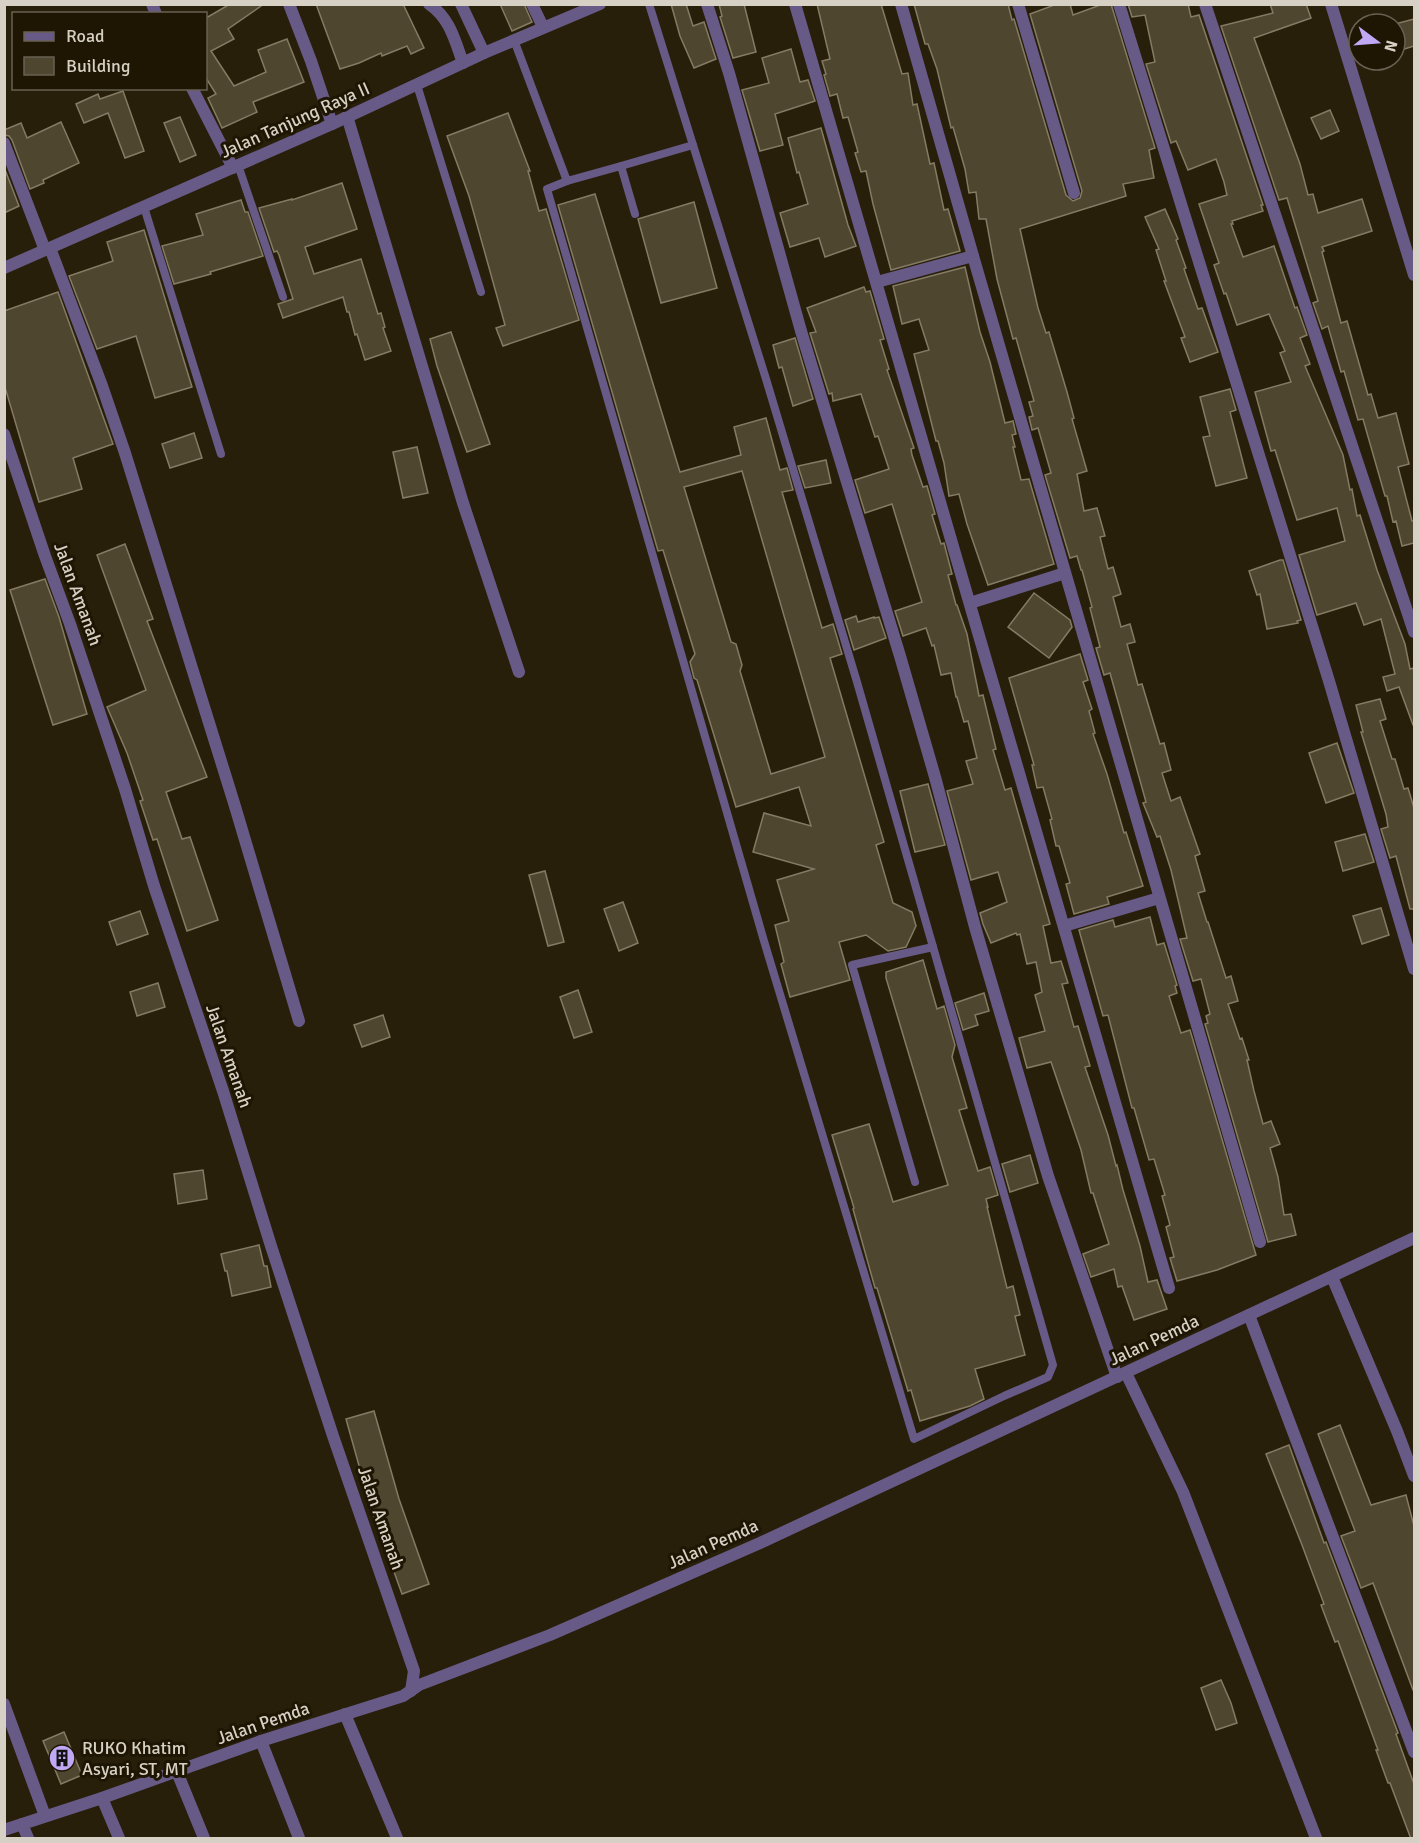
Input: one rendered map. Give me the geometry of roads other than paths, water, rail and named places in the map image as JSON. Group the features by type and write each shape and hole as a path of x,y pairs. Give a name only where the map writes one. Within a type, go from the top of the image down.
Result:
{"street":[{"path":"289,4 332,124"},
{"path":"429,4 437,9 448,23 463,63"},
{"path":"461,4 484,52"},
{"path":"532,4 543,27"},
{"name":"Jalan Tanjung Raya II","path":"4,268 332,124 484,52 600,4"},
{"path":"707,4 729,73 801,331 928,755 975,927 1052,1187 1122,1375 1183,1492 1316,1839"},
{"path":"795,4 1169,1288"},
{"path":"901,4 1260,1242"},
{"path":"1018,4 1074,193"},
{"path":"1119,4 1332,692 1414,969"},
{"path":"1205,4 1414,632"},
{"path":"1330,4 1414,275"},
{"path":"193,90 236,167"},
{"path":"347,117 463,503 519,672"},
{"path":"4,143 101,383 125,453 299,1021"},
{"path":"877,282 973,256"},
{"name":"Jalan Amanah","path":"4,434 114,756 333,1436 414,1671 411,1691"},
{"path":"970,603 1065,573"},
{"path":"1064,926 1159,898"},
{"name":"Jalan Pemda","path":"4,1830 102,1798 261,1741 403,1696 419,1685 550,1635 759,1543 1414,1238"},
{"path":"1332,1277 1414,1476"},
{"path":"1249,1315 1414,1752"},
{"path":"4,1704 45,1816"},
{"path":"345,1714 397,1839"},
{"path":"261,1741 299,1839"},
{"path":"177,1772 204,1839"},
{"path":"102,1798 119,1839"},
{"path":"22,1824 28,1839"}],"lane":[{"path":"649,4 693,145 766,379 857,682 1053,1365 1048,1377 914,1439 764,941 547,189 567,181 693,145"},
{"path":"514,40 567,181"},
{"path":"417,85 481,292"},
{"path":"621,166 635,214"},
{"path":"236,167 283,297"},
{"path":"144,207 221,454"},
{"path":"915,1182 852,965 933,947"}],"place":[{"name":"RUKO Khatim Asyari, ST, MT","path":"62,1758"}]}
